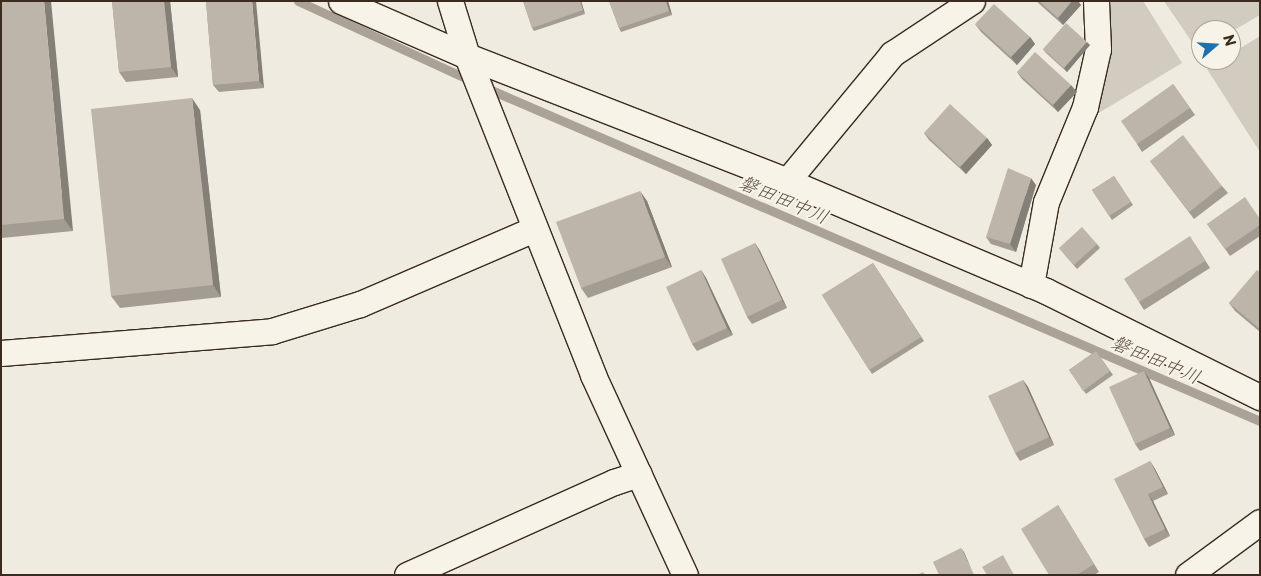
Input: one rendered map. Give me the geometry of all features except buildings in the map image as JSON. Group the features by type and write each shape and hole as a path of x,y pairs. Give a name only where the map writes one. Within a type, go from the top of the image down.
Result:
{"street":[{"path":"341,1 467,56 787,182 1031,285 1260,397"},
{"path":"450,1 467,56 593,375 685,575"},
{"path":"787,182 892,54 972,1"},
{"path":"1031,285 1046,202 1085,107 1098,50 1096,1"},
{"path":"1,353 272,331 360,304 534,229"},
{"path":"407,575 614,482 639,474"},
{"path":"1188,575 1260,522"}],"shaded area":[{"path":"1096,1 1143,1 1182,63 1097,114"},
{"path":"1164,1 1260,1 1260,15 1241,26 1241,20 1191,20 1191,41"},
{"path":"1260,36 1260,152 1208,70 1241,70 1241,48"}],"waterway":[{"name":"磐田田中川","path":"298,1 472,81"},
{"name":"磐田田中川","path":"484,87 1260,421"}]}
